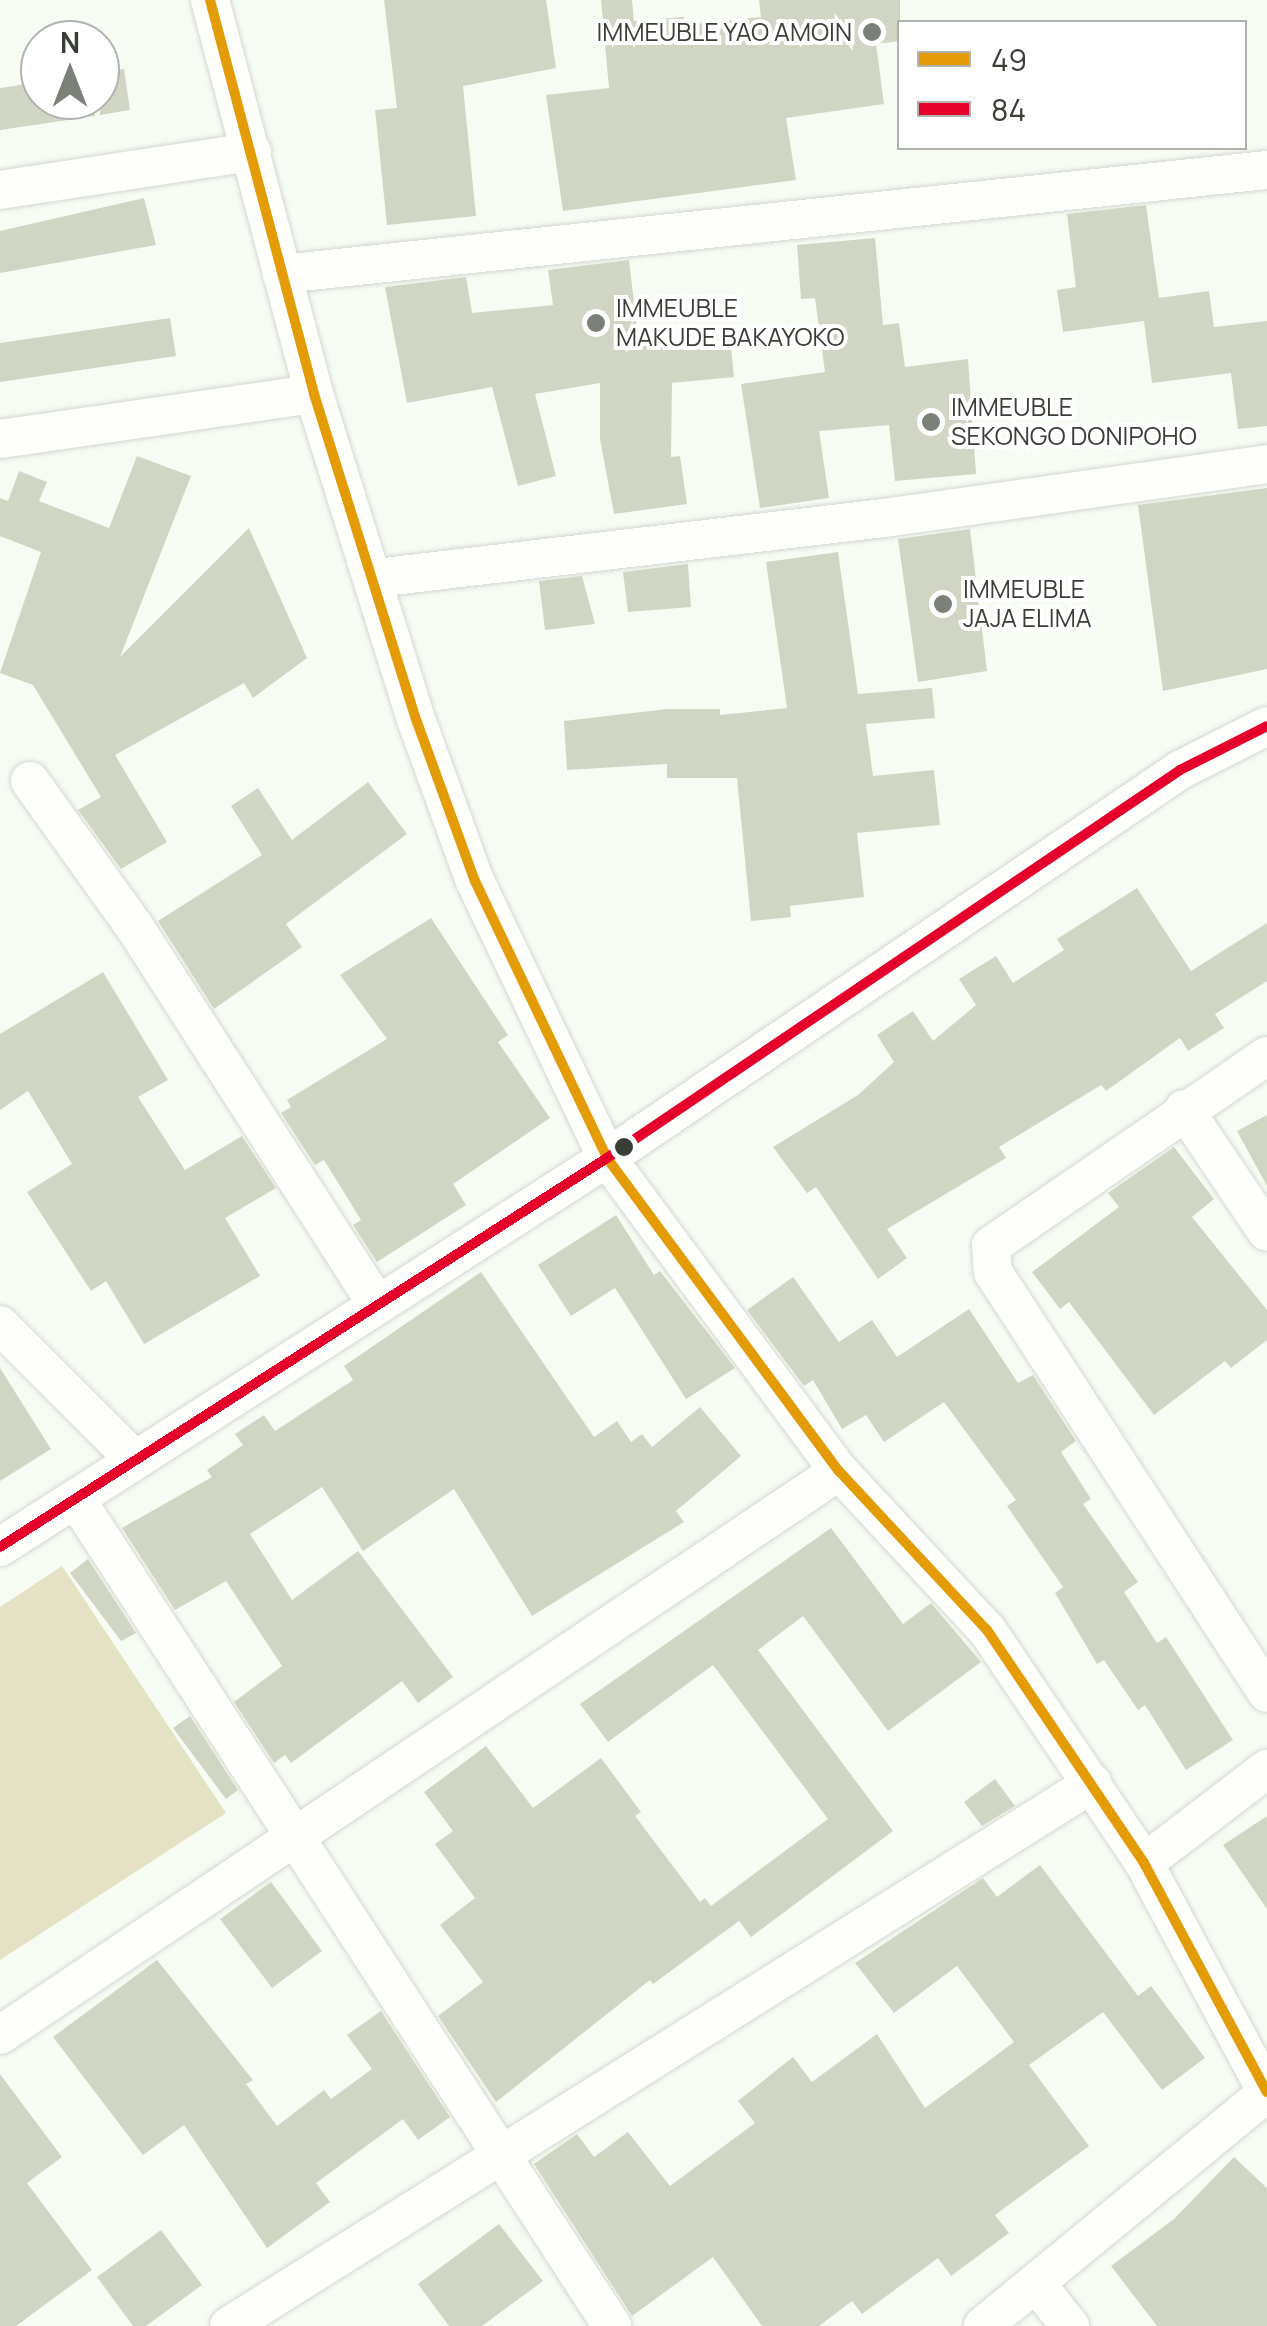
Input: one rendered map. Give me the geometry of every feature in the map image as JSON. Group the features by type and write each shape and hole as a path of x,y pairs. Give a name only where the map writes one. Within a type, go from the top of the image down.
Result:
{"street":[{"path":"210,0 314,394 376,578 417,722 475,881 607,1158 838,1471 987,1630 1094,1783 1144,1864 1267,2092 983,2326"},
{"path":"0,190 252,152"},
{"path":"282,274 1267,170"},
{"path":"0,439 314,394"},
{"path":"376,578 884,518 1267,464"},
{"path":"0,1547 133,1458 607,1158 1180,770 1267,726"},
{"path":"30,781 134,926 378,1304"},
{"path":"1267,1056 1001,1234 991,1246 994,1272 1267,1693"},
{"path":"1184,1109 1267,1232"},
{"path":"0,1325 133,1458"},
{"path":"0,2036 291,1835 572,1655 838,1471"},
{"path":"76,1499 499,2161 612,2326"},
{"path":"1144,1864 1267,1769"},
{"path":"229,2326 499,2161 1094,1783"},
{"path":"1036,2283 1070,2326"}],"shaded area":[{"path":"62,1566 226,1813 0,1960 0,1607"}],"building":[{"path":"384,0 546,0 556,68 463,86 476,216 387,225 375,110 397,108"},
{"path":"601,0 632,0 634,21 684,17 684,25 761,17 759,0 900,0 897,41 876,44 884,104 786,118 796,180 563,211 546,95 609,88"},
{"path":"124,69 130,110 120,112 120,70"},
{"path":"20,85 20,120 68,120 0,130 0,88"},
{"path":"144,198 156,245 0,273 0,231"},
{"path":"1146,205 1159,298 1209,291 1214,327 1267,321 1267,426 1238,429 1231,373 1152,383 1144,321 1063,332 1057,290 1076,287 1067,214"},
{"path":"875,238 883,325 899,323 905,367 968,359 976,474 895,481 889,425 819,431 829,498 760,508 741,384 825,372 815,298 801,299 797,245"},
{"path":"629,260 639,346 730,338 734,377 672,383 671,457 680,456 687,504 614,514 600,439 600,383 535,394 556,476 518,486 492,387 407,403 385,287 466,277 472,313 553,305 548,270"},
{"path":"170,318 176,356 0,382 0,343"},
{"path":"137,456 191,476 120,657 249,528 307,658 253,698 244,683 115,755 167,842 121,869 78,810 101,797 33,685 0,673 41,552 0,536 0,498 8,501 19,471 47,482 39,501 109,528"},
{"path":"1267,488 1267,669 1163,691 1138,505"},
{"name":"IMMEUBLE JAJA ELIMA","path":"970,529 987,671 918,682 898,539"},
{"path":"838,552 858,694 932,688 935,718 866,724 873,776 934,770 940,825 857,833 864,897 790,906 791,917 751,921 737,778 667,778 667,764 567,770 564,721 667,709 720,709 720,715 787,708 766,562"},
{"path":"688,564 691,607 628,612 623,572"},
{"path":"582,576 595,624 545,630 539,581"},
{"path":"368,782 407,834 286,924 302,947 214,1009 158,921 262,855 231,806 258,788 292,840"},
{"path":"1137,888 1191,971 1267,923 1267,981 1215,1014 1224,1028 1188,1051 1180,1038 1106,1091 1101,1085 999,1147 1006,1158 887,1229 907,1258 878,1279 816,1187 807,1193 773,1147 858,1095 894,1062 877,1035 913,1011 933,1041 976,1005 959,979 996,956 1013,983 1064,950 1057,939"},
{"path":"431,918 508,1035 498,1042 550,1118 453,1184 466,1205 377,1262 353,1225 361,1220 324,1160 315,1165 281,1113 291,1107 287,1100 387,1039 340,975"},
{"path":"103,972 168,1080 138,1097 185,1170 242,1136 276,1188 225,1218 260,1276 144,1344 106,1281 91,1291 27,1192 72,1164 28,1091 0,1110 0,1034"},
{"path":"1267,1115 1267,1186 1237,1131"},
{"path":"1174,1147 1214,1199 1192,1217 1267,1310 1267,1340 1231,1368 1225,1361 1154,1415 1069,1302 1060,1309 1032,1272 1119,1207 1108,1193"},
{"path":"616,1215 654,1275 660,1271 735,1368 686,1399 615,1288 571,1316 538,1265"},
{"path":"481,1272 594,1437 617,1421 631,1442 642,1434 652,1447 700,1407 741,1456 676,1511 684,1522 532,1616 454,1489 363,1551 322,1487 250,1534 292,1600 358,1551 453,1677 418,1703 402,1681 291,1763 285,1755 274,1763 234,1702 282,1666 226,1581 175,1610 122,1528 212,1477 207,1470 243,1445 235,1434 264,1415 275,1431 353,1380 344,1366"},
{"path":"793,1277 839,1342 872,1320 897,1357 969,1309 1018,1383 1033,1375 1076,1441 1061,1452 1091,1499 1083,1504 1138,1582 1124,1592 1157,1643 1166,1637 1233,1740 1186,1770 1145,1705 1138,1710 1104,1660 1097,1664 1055,1593 1063,1587 1007,1506 1016,1500 944,1402 884,1442 866,1415 842,1429 813,1380 804,1386 747,1310"},
{"path":"0,1368 51,1449 0,1481"},
{"path":"831,1528 903,1624 931,1603 981,1662 888,1731 803,1616 758,1650 893,1831 751,1937 739,1921 653,1984 650,1980 496,2102 438,2016 483,1982 440,1925 475,1898 435,1844 453,1831 424,1792 486,1746 533,1808 601,1758 641,1812 635,1816 700,1902 705,1898 711,1906 828,1819 713,1665 608,1742 580,1704"},
{"path":"88,1559 136,1633 121,1641 70,1573"},
{"path":"190,1716 238,1790 226,1799 173,1728"},
{"path":"995,1779 1015,1806 982,1826 964,1802"},
{"path":"1267,1816 1267,1909 1223,1845"},
{"path":"1040,1865 1138,1996 1151,1986 1205,2058 1162,2090 1103,2012 1029,2065 1089,2146 995,2215 1009,2233 951,2276 938,2258 862,2314 852,2301 819,2326 762,2326 713,2257 632,2316 534,2164 577,2134 594,2157 628,2132 670,2186 755,2123 738,2101 793,2057 812,2082 877,2034 925,2108 1014,2042 957,1966 894,2013 855,1963 983,1878 997,1897"},
{"path":"271,1882 322,1951 272,1988 220,1919"},
{"path":"157,1960 253,2080 246,2084 277,2126 324,2090 331,2099 372,2069 347,2035 381,2011 450,2117 418,2140 403,2119 316,2183 330,2202 267,2248 184,2125 143,2155 53,2037"},
{"path":"0,2074 62,2157 27,2183 92,2270 16,2326 0,2326"},
{"path":"1234,2157 1267,2188 1267,2326 1157,2326 1111,2266 1174,2219"},
{"path":"499,2224 543,2281 482,2326 449,2326 418,2284"},
{"path":"161,2230 202,2285 146,2326 133,2326 97,2277"}],"transit line":[{"name":"49","path":"210,0 314,394 417,722 475,881 607,1158 839,1471 987,1630 1144,1863 1267,2092"},
{"name":"84","path":"0,1547 607,1158 1180,770 1267,726"}],"place":[{"name":"IMMEUBLE YAO AMOIN","path":"872,32"},
{"name":"IMMEUBLE MAKUDE BAKAYOKO","path":"596,323"},
{"name":"IMMEUBLE SEKONGO DONIPOHO","path":"931,422"},
{"name":"IMMEUBLE JAJA ELIMA","path":"943,604"}]}
